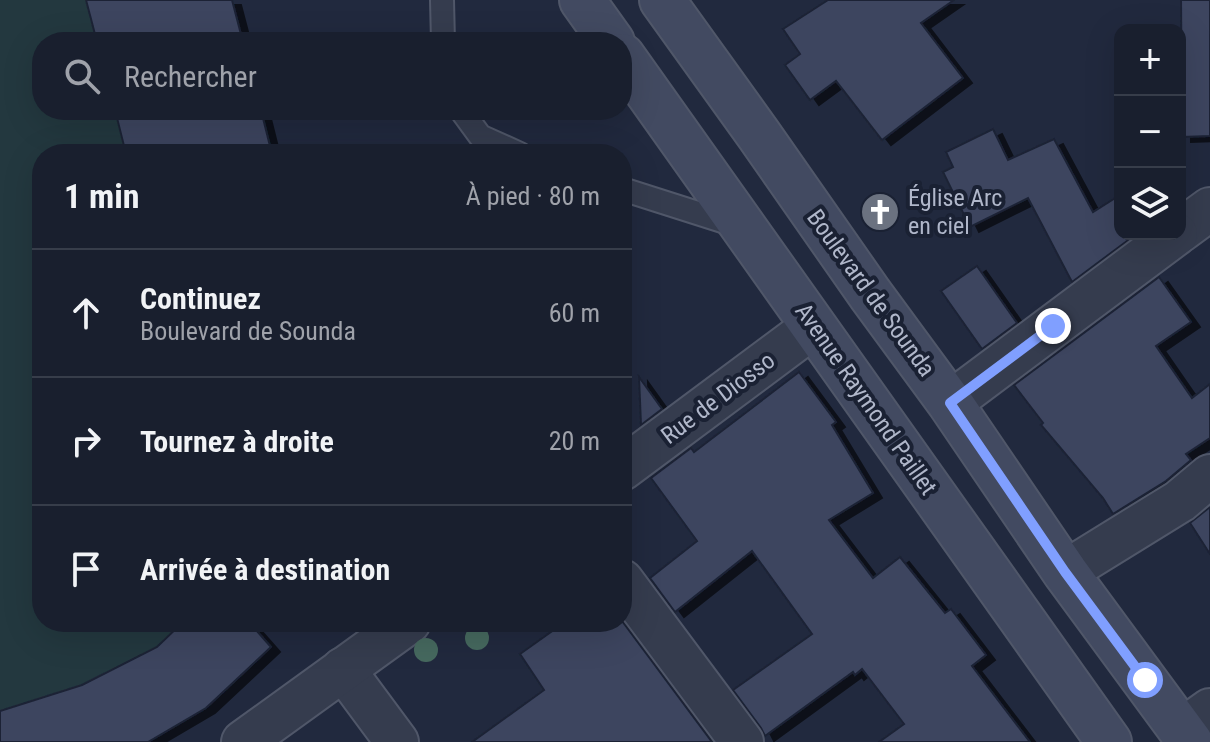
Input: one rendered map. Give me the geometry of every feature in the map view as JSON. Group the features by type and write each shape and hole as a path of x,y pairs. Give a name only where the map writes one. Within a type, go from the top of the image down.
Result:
{"main road":[{"path":"582,0 605,32"},
{"name":"Boulevard de Sounda","path":"662,0 950,403 1065,572 1194,727"},
{"name":"Avenue Raymond Paillet","path":"632,70 1109,742"}],"street":[{"path":"1186,227 1210,209"},
{"path":"950,403 1169,240"},
{"name":"Rue de Diosso","path":"632,462 814,326"},
{"path":"1065,572 1180,501 1210,476"},
{"path":"632,594 742,742"},
{"path":"243,742 395,632"},
{"path":"343,669 397,742"}],"lane":[{"path":"442,0 443,32"},
{"path":"468,120 480,136 498,144"},
{"path":"632,192 744,228"}],"shaded area":[{"path":"0,0 232,0 240,32 32,32 32,120 263,120 269,144 32,144 32,632 258,632 271,647 206,708 148,742 0,742"}],"building":[{"path":"86,0 232,0 240,32 94,32"},
{"path":"828,0 954,0 921,23 963,78 882,140 836,81 810,100 785,65 800,54 783,29"},
{"path":"1181,0 1210,0 1210,136 1186,137 1186,24 1181,24"},
{"path":"118,120 264,120 270,144 124,144"},
{"path":"993,129 1008,160 1054,139 1093,212 1114,199 1114,240 1128,240 1072,282 1028,198 970,227 943,172 953,167 946,152"},
{"path":"977,266 1017,323 982,349 941,291"},
{"path":"1159,277 1191,322 1156,346 1192,398 1210,384 1210,438 1186,454 1191,460 1166,481 1113,514 1041,425 1043,423 1014,385"},
{"path":"799,372 836,422 832,425 873,493 829,520 873,578 900,557 945,613 951,609 986,655 972,666 1030,742 879,742 904,724 862,669 855,675 853,672 765,736 733,690 812,634 752,551 675,612 650,578 697,541 651,478 691,448 694,452"},
{"path":"639,377 662,409 641,425"},
{"path":"1210,507 1210,554 1190,523"},
{"path":"173,632 258,632 271,647 206,708 148,742 0,742 0,711 82,685 157,647"},
{"path":"551,632 630,632 712,742 472,742 544,690 520,654"}],"place":[{"name":"Église Arc en ciel","path":"880,212"}],"route":[{"path":"1053,326 950,403 1065,572 1145,680"}]}
